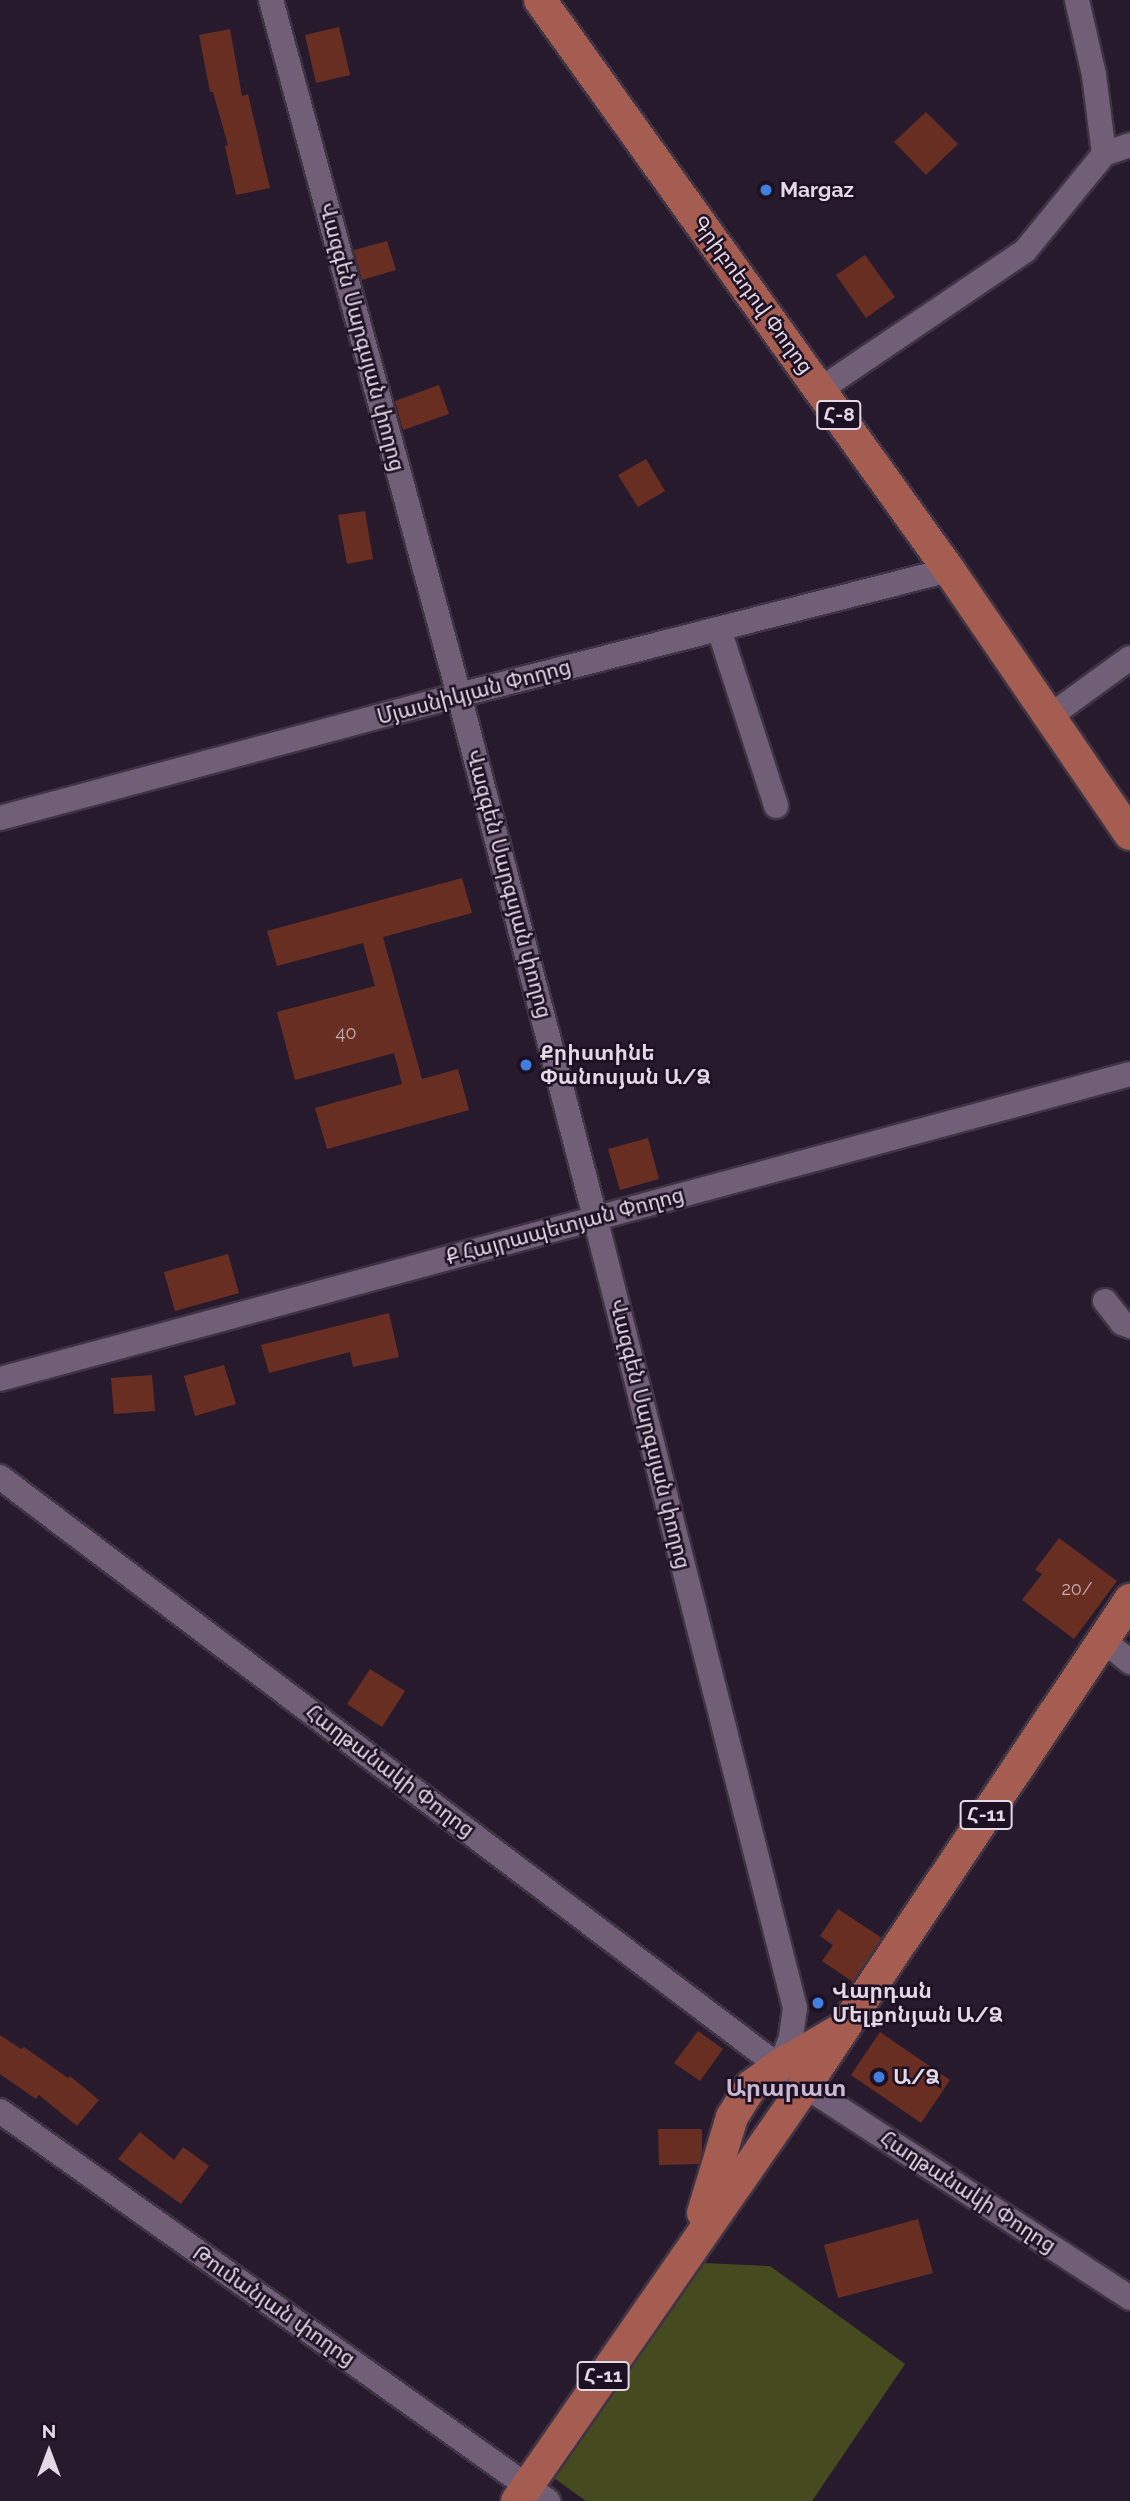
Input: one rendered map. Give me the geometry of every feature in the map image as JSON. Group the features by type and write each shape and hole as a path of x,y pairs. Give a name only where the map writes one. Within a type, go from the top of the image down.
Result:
{"main road":[{"name":"Գրիբոեդով Փողոց","path":"540,0 821,389 1130,834"},
{"name":"Հ-11","path":"531,2496 689,2251 806,2086 1130,1600"},
{"name":"Հ-11","path":"689,2251 715,2183 732,2117 751,2086 780,2065 841,2030"}],"street":[{"name":"Վազգեն Սարգսյան փողոց","path":"271,0 459,695 596,1217 795,2008 791,2038 780,2065"},
{"path":"1077,0 1094,75 1104,155"},
{"path":"821,389 1025,251 1104,155 1130,145"},
{"name":"Մյասնիկյան Փողոց","path":"0,818 459,695 949,570"},
{"path":"719,629 776,806"},
{"path":"1049,717 1130,658"},
{"name":"Ք.Հայրապետյան Փողոց","path":"0,1380 1130,1074"},
{"path":"1105,1301 1122,1323 1130,1326"},
{"name":"Հաղթանակի Փողոց","path":"0,1477 780,2065"},
{"path":"1103,1640 1130,1662"},
{"path":"780,2065 806,2086"},
{"name":"Հաղթանակի Փողոց","path":"806,2086 1130,2298"},
{"name":"Թումանյան փողոց","path":"0,2111 531,2496"}],"green space":[{"path":"704,2263 770,2266 905,2364 812,2501 586,2501 554,2478"}],"building":[{"path":"339,27 350,75 316,83 305,35"},
{"path":"230,29 242,96 248,94 270,188 236,195 225,146 228,145 213,92 210,92 199,35"},
{"path":"926,112 958,144 926,175 894,142"},
{"path":"387,241 396,270 362,280 354,250"},
{"path":"865,255 895,297 866,318 836,275"},
{"path":"439,385 449,414 403,430 395,401"},
{"path":"646,459 665,491 638,507 618,475"},
{"path":"365,511 373,559 347,564 338,515"},
{"path":"462,878 472,913 383,937 422,1079 458,1069 469,1110 327,1149 315,1108 402,1084 394,1053 295,1080 277,1012 375,986 363,943 277,966 267,931"},
{"path":"648,1138 659,1179 620,1190 608,1149"},
{"path":"228,1254 239,1293 175,1311 164,1272"},
{"path":"389,1313 399,1357 353,1367 350,1352 269,1373 261,1345"},
{"path":"224,1365 236,1404 195,1416 184,1376"},
{"path":"152,1375 155,1411 114,1414 111,1378"},
{"path":"1059,1538 1117,1581 1074,1639 1022,1600 1042,1574 1035,1570"},
{"path":"370,1669 405,1691 382,1727 347,1704"},
{"path":"838,1909 882,1938 853,1982 822,1961 833,1945 820,1936"},
{"path":"698,2031 723,2049 700,2081 674,2063"},
{"path":"880,2032 950,2080 921,2123 851,2075"},
{"path":"0,2035 21,2049 24,2047 68,2078 70,2076 99,2100 77,2126 39,2095 36,2099 0,2074"},
{"path":"658,2129 702,2129 699,2164 659,2165"},
{"path":"140,2132 174,2160 183,2147 209,2166 181,2204 118,2159"},
{"path":"918,2219 933,2273 838,2298 824,2245"}],"place":[{"name":"Margaz","path":"766,190"},
{"name":"Քրիստինե Փանոսյան Ա/Ձ","path":"526,1065"},
{"name":"Վարդան Մելքոնյան Ա/Ձ","path":"818,2003"},
{"name":"Ա/Ձ","path":"879,2077"}],"district":[{"name":"Արարատ","path":"786,2088"}]}
